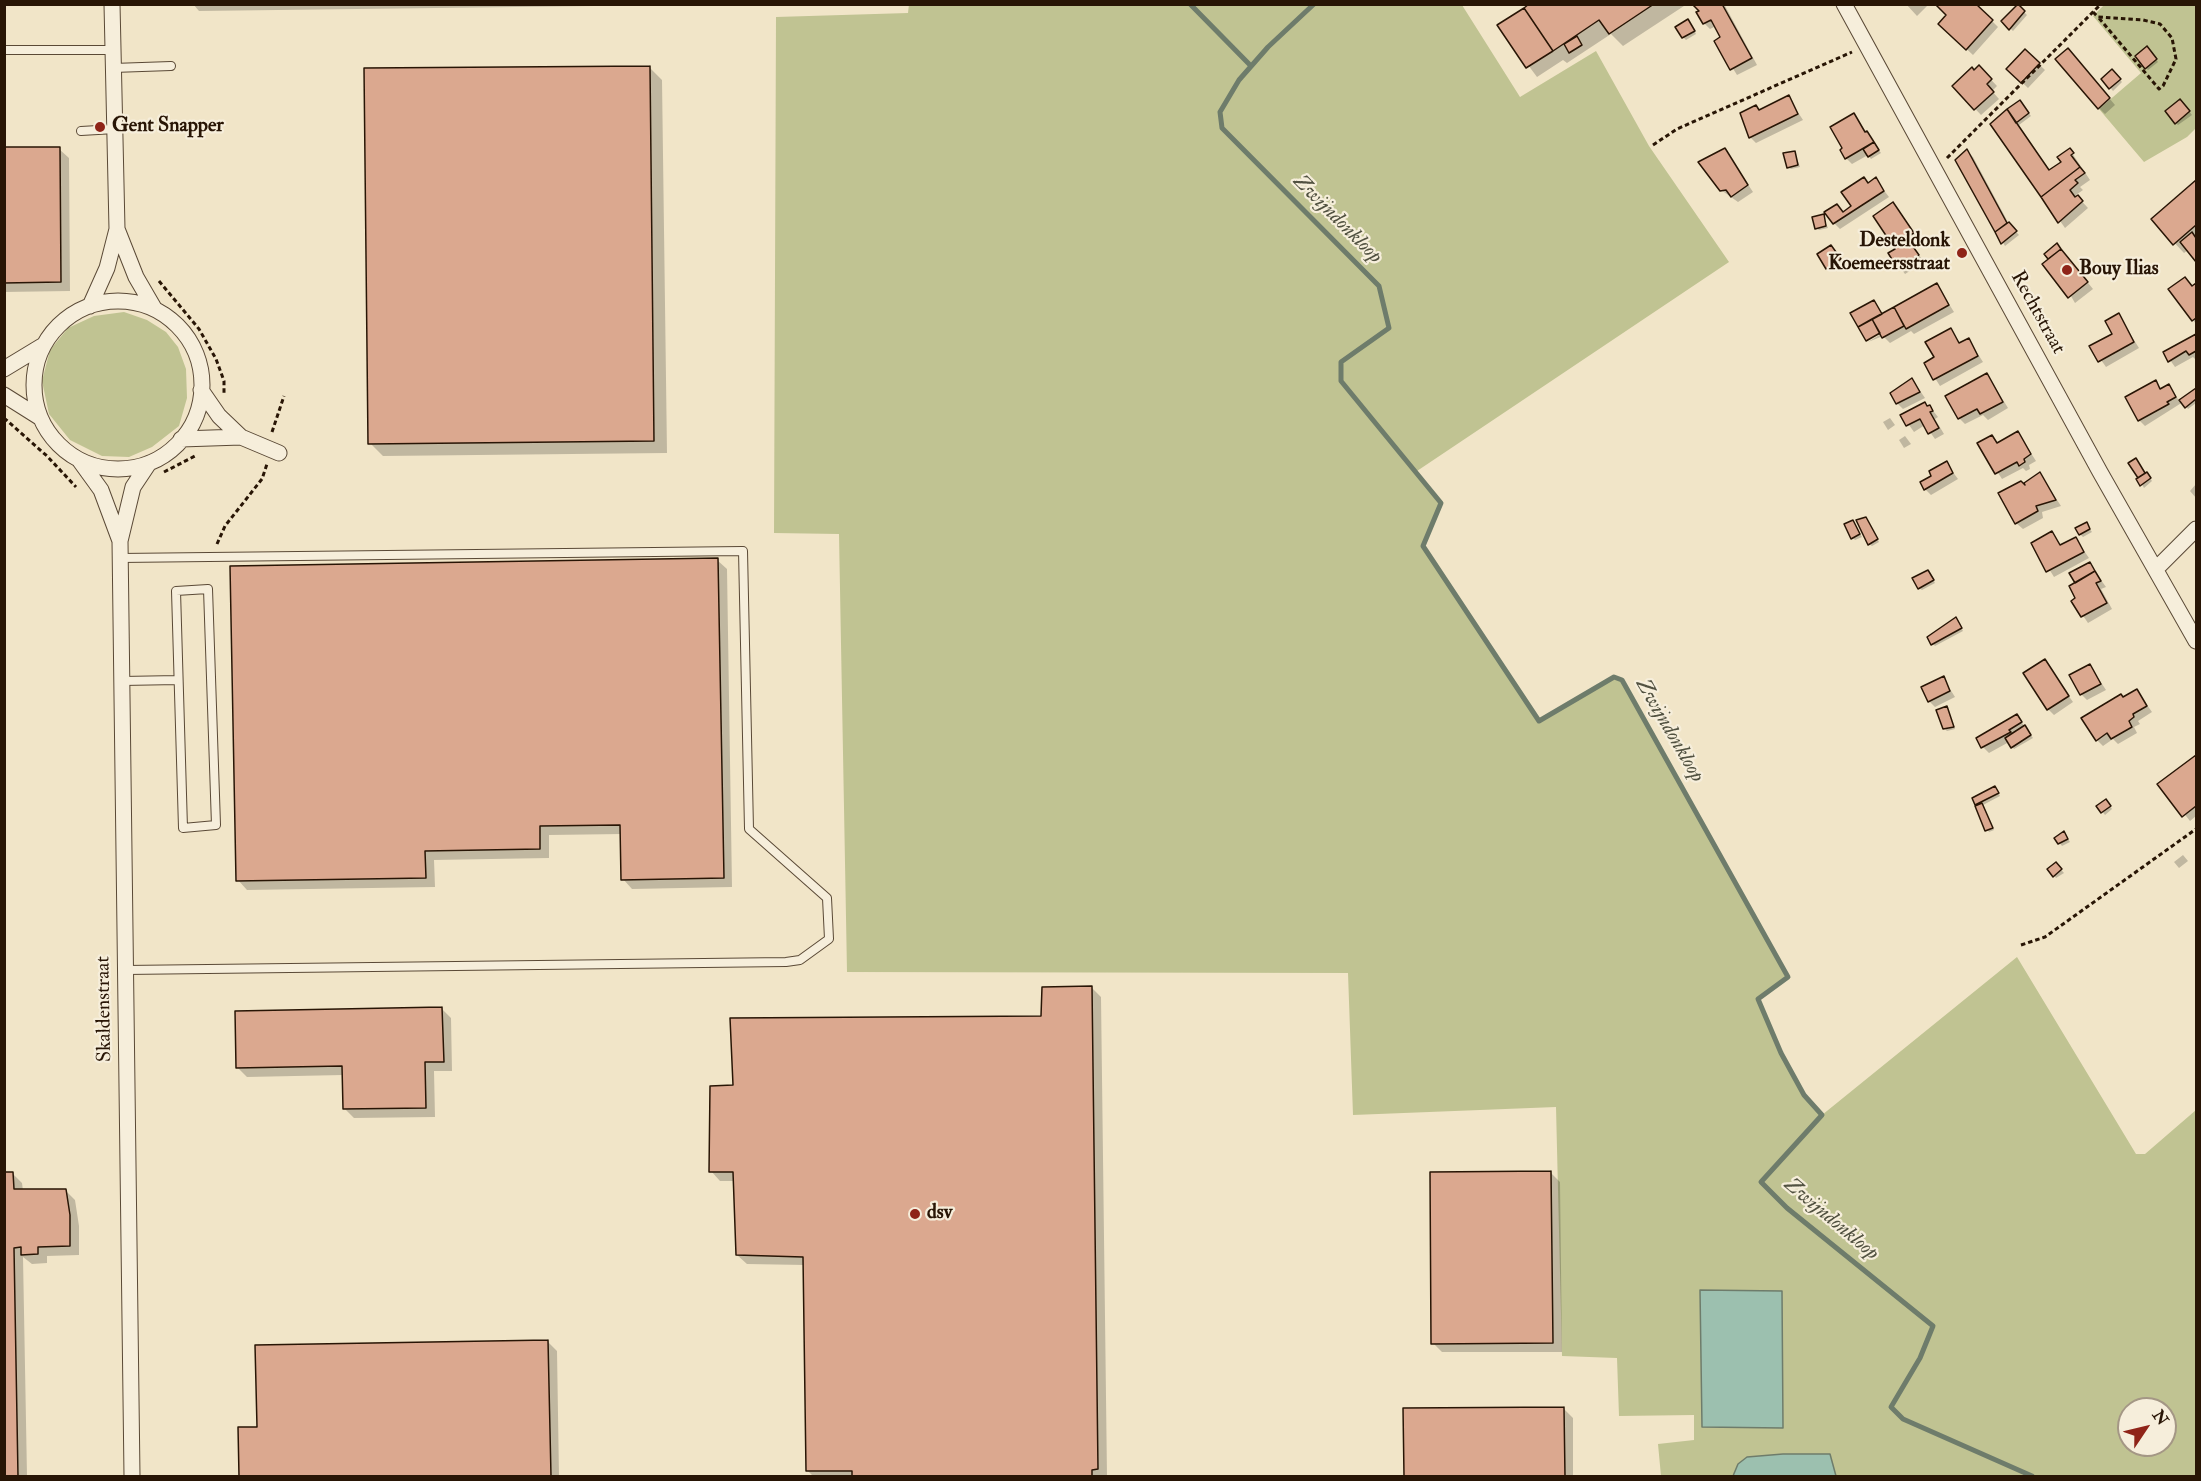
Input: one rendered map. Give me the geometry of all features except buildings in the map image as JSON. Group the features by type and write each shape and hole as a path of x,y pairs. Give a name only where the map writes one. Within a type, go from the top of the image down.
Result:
{"street":[{"name":"Skaldenstraat","path":"90,306 107,268 117,229 112,4"},
{"name":"Rechtstraat","path":"1844,4 2196,641"},
{"name":"Skaldenstraat","path":"117,229 136,277 154,308"},
{"name":"Skaldenstraat","path":"80,460 111,469 132,468 172,450 193,423 201,400 202,373 194,348 177,324 154,308 138,302 106,300 75,311 51,332 37,359 33,388 39,417 54,440 80,460 101,490 120,541"},
{"path":"4,369 44,345"},
{"path":"201,390 219,417 241,437 272,450"},
{"path":"4,395 39,417"},
{"path":"181,439 241,437"},
{"name":"Skaldenstraat","path":"132,1476 120,541 133,487 149,462"},
{"path":"2156,569 2196,529"}],"lane":[{"path":"4,50 113,50"},
{"path":"113,68 171,66"},
{"path":"81,131 115,129"},
{"path":"120,558 743,551 750,829 827,898 829,939 800,960 786,962 125,970"},
{"path":"208,589 216,825 183,828 178,680 176,591 208,589"},
{"path":"122,681 178,680"}],"path":[{"path":"1935,170 2101,4"},
{"path":"2093,12 2159,89 2163,86 2176,59 2172,38 2160,24 2143,20 2098,17"},
{"path":"1653,145 1677,129 1866,45"},
{"path":"211,557 225,526 262,479 272,450 284,396"},
{"path":"2021,945 2045,937 2196,829"}],"shaded area":[{"path":"909,4 1462,5 1520,97 1596,51 1649,146 1729,262 1417,471 1441,503 1424,546 1539,720 1614,677 1622,680 1788,977 1758,999 1781,1053 1804,1095 1822,1115 2017,957 2136,1154 2145,1154 2196,1110 2196,1476 1836,1476 1830,1455 1783,1454 1747,1457 1738,1464 1733,1476 1661,1476 1658,1444 1694,1440 1694,1415 1619,1416 1617,1358 1562,1356 1556,1107 1353,1115 1348,973 847,972 839,534 774,533 776,17 908,13","holes":["1700,1290 1709,1291 1783,1428 1702,1427"]},
{"path":"2104,5 2196,5 2196,128 2187,137 2144,162 2099,109 2141,73 2093,16"},
{"path":"124,312 147,320 166,332 178,347 186,369 187,398 179,426 152,447 129,457 102,456 70,440 49,414 42,381 50,350 68,328 94,316"},
{"path":"1700,1290 1782,1291 1783,1428 1702,1427"},
{"path":"1830,1454 1836,1476 1733,1476 1738,1464 1747,1457"}],"waterway":[{"path":"1190,4 1251,66"},
{"name":"Zwijndonkloop","path":"1314,4 1268,47 1239,80 1220,112 1222,128 1379,286 1389,328 1341,362 1341,381 1441,503 1423,546 1539,721 1614,677 1622,680 1788,977 1758,999 1781,1053 1804,1095 1822,1115 1761,1182 1787,1208 1933,1326 1920,1358 1891,1407 1903,1419 2032,1476"}],"place":[{"name":"Gent Snapper","path":"100,127"},
{"name":"Desteldonk Koemeersstraat","path":"1962,253"},
{"name":"Bouy Ilias","path":"2067,270"},
{"name":"dsv","path":"915,1214"}]}
